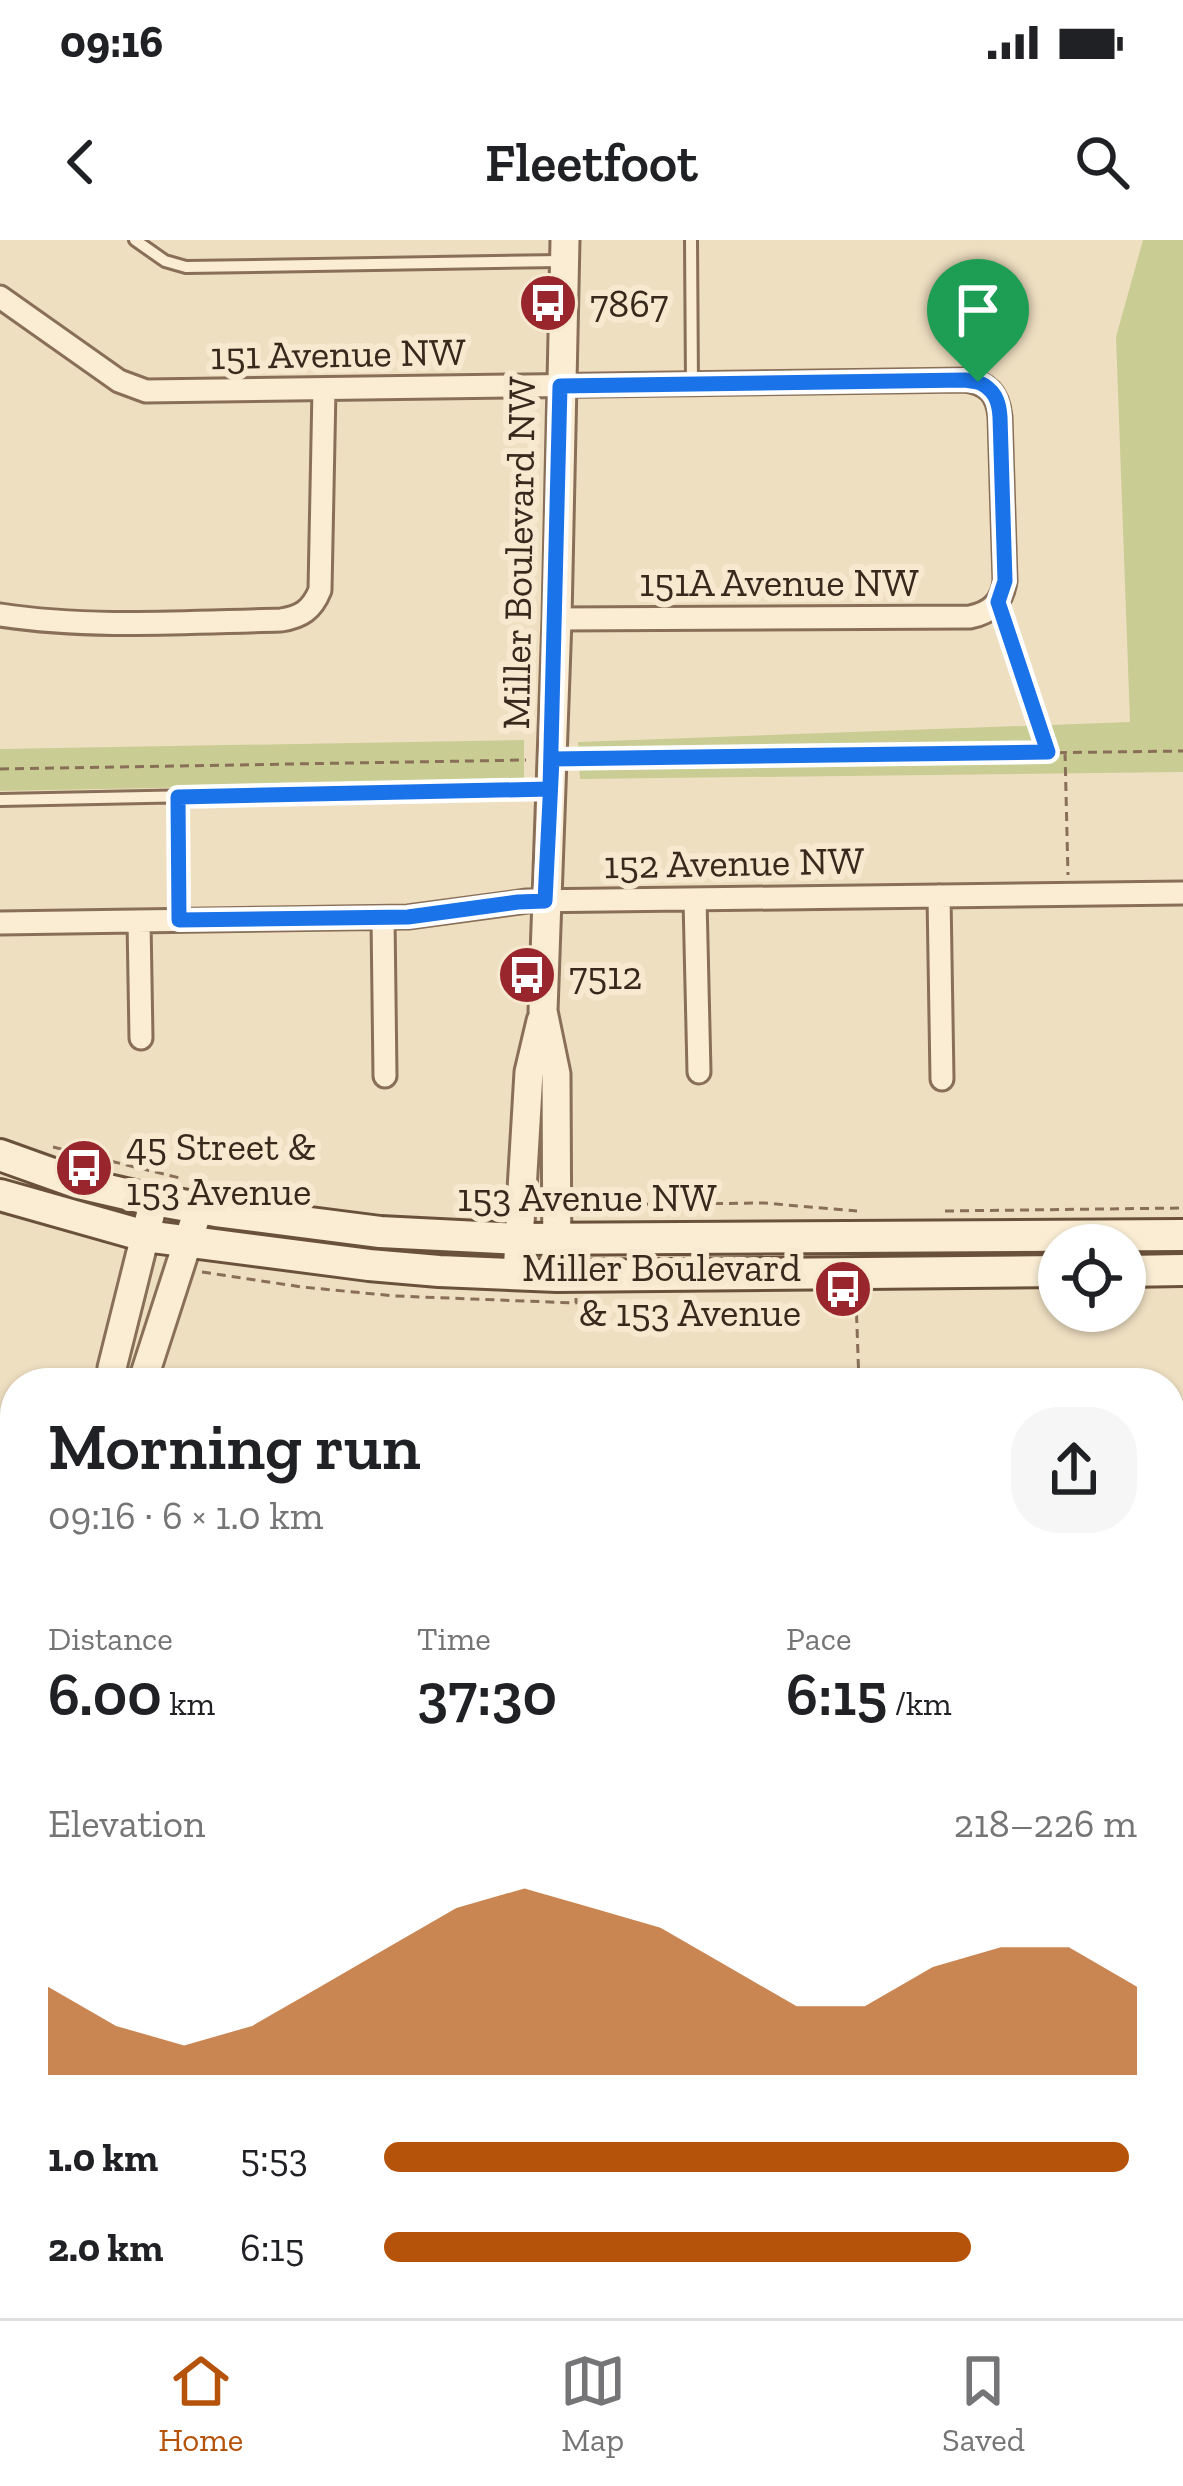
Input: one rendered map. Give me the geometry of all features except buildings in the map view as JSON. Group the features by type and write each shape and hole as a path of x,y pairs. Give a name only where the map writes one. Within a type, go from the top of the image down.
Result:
{"main road":[{"name":"153 Avenue NW","path":"0,1155 77,1183 154,1200 380,1232 519,1239 1183,1234"},
{"name":"153 Avenue NW","path":"0,1195 145,1236 369,1265 556,1276 1038,1271"},
{"path":"1146,1271 1183,1270"}],"street":[{"name":"Miller Boulevard NW","path":"517,1274 529,1072 543,1011 565,250"},
{"name":"151 Avenue NW","path":"0,297 119,382 146,391 978,382 992,391 999,404 1005,581 998,602"},
{"path":"0,615 97,622 280,620 302,615 320,590 324,389"},
{"name":"151A Avenue NW","path":"556,619 970,617 998,602"},
{"name":"152 Avenue NW","path":"0,922 382,918 545,901 1183,893"},
{"path":"939,896 942,1079"},
{"path":"695,899 699,1072"},
{"path":"382,918 385,1076"},
{"path":"139,921 141,1038"},
{"name":"Miller Boulevard NW","path":"543,1011 556,1074 556,1276"},
{"path":"112,1368 154,1200"},
{"path":"145,1368 199,1208"}],"lane":[{"path":"135,240 149,244 164,261 186,267 565,250"},
{"path":"691,240 692,384"},
{"path":"0,800 550,789"},
{"path":"178,797 179,920"}],"path":[{"path":"998,602 1048,752"},
{"path":"0,769 1183,751"},
{"path":"1066,752 1068,894"},
{"path":"50,1146 183,1179"},
{"path":"556,1202 764,1203 871,1212"},
{"path":"940,1211 1183,1208"},
{"path":"856,1297 858,1368"}],"green space":[{"path":"1143,240 1183,240 1183,772 580,779 578,742 1130,722 1116,337"},
{"path":"524,740 524,781 0,791 0,749"}],"place":[{"name":"7867","path":"548,303"},
{"name":"7512","path":"527,975"},
{"name":"45 Street & 153 Avenue","path":"84,1168"},
{"name":"Miller Boulevard & 153 Avenue","path":"843,1289"}],"route":[{"path":"978,382 992,391 999,404 1005,581 998,602 1048,752 552,759 545,901 408,917 179,920 178,797 550,789 560,386 978,382"}]}
